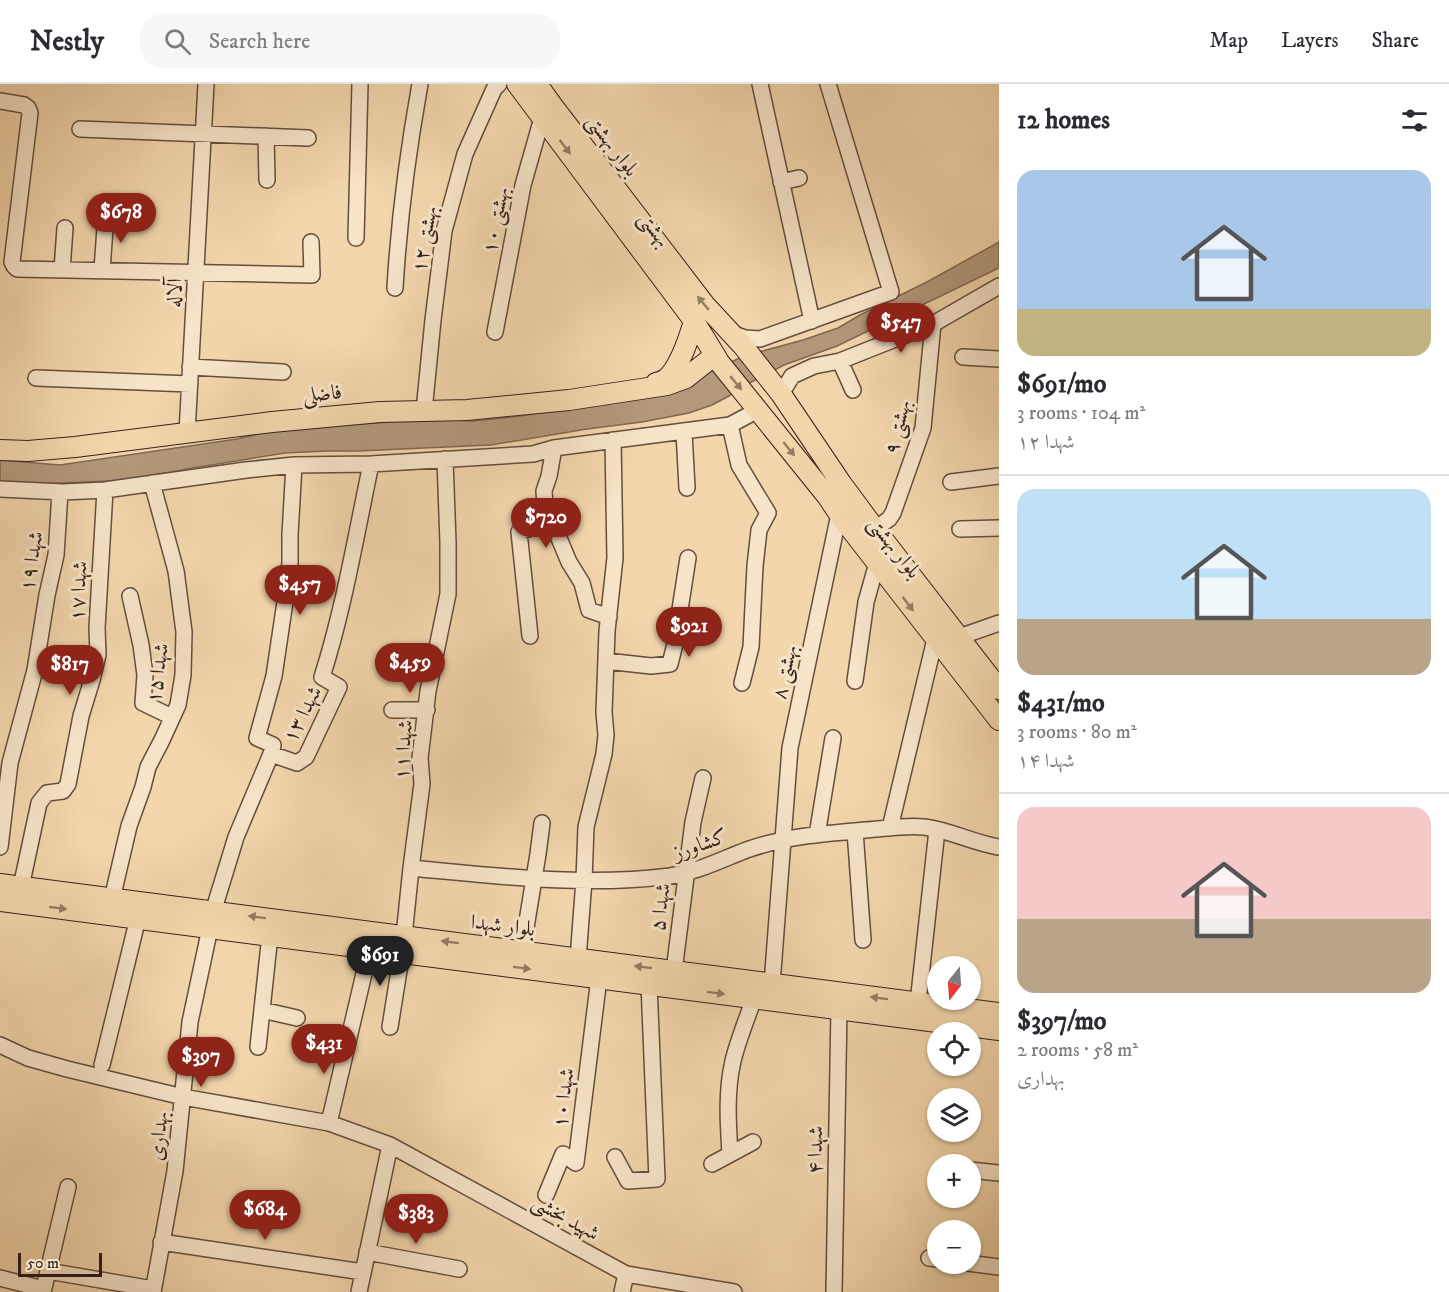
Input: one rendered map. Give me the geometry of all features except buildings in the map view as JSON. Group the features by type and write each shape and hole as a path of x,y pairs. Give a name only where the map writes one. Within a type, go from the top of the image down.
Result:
{"main road":[{"name":"بهشتی","path":"517,84 694,321 717,358 755,406"},
{"name":"بلوار بهشتی","path":"537,84 697,295 737,339"},
{"name":"فاضلی","path":"649,387 665,379 675,367 694,321"},
{"path":"737,339 778,390"},
{"name":"فاضلی","path":"0,450 28,451 75,447 283,421 380,412 467,410 569,400 666,385 686,378 717,358"},
{"name":"بلوار بهشتی","path":"778,390 830,466 839,514 999,720"},
{"name":"بلوار بهشتی","path":"755,406 812,477 834,489 875,529 999,689"},
{"path":"812,477 830,466"},
{"name":"بلوار شهدا","path":"0,884 112,899 270,935 370,948 403,944 522,952 999,1013"},
{"name":"بلوار شهدا","path":"0,900 138,918 211,920 403,944 599,978 999,1030"}],"street":[{"name":"آلاله","path":"187,433 206,84"},
{"path":"356,238 360,84"},
{"path":"395,288 398,232 420,84"},
{"name":"بهشتی ۱۲","path":"424,411 444,231 465,154 494,89 499,84"},
{"path":"760,84 812,321"},
{"path":"737,339 759,339 891,292 828,84"},
{"path":"0,102 24,105 30,113 12,262 17,269 312,275 311,242"},
{"name":"بهشتی ۱۰","path":"495,332 523,185 542,117"},
{"path":"80,129 308,138"},
{"path":"266,136 267,180"},
{"path":"781,182 800,178"},
{"path":"102,270 106,214"},
{"path":"62,270 65,228"},
{"path":"778,390 792,376 814,366 840,361 933,324 999,286"},
{"name":"بهشتی ۹","path":"875,529 889,519 893,513 923,428 933,324"},
{"path":"963,357 999,359"},
{"path":"840,361 853,390"},
{"path":"190,367 283,372"},
{"path":"36,378 189,384"},
{"path":"0,489 60,492 105,490 294,465 371,464 533,454 554,448 730,425 755,406"},
{"path":"730,425 739,465 768,513 759,530 751,647 742,683"},
{"path":"684,432 687,488"},
{"path":"578,959 586,827 604,754 606,735 604,712 606,662 615,558 613,440"},
{"path":"554,448 544,491 545,505 569,562 582,584 589,610 609,617"},
{"name":"شهدا ۱۱","path":"390,1027 403,944 422,784 420,758 429,691 448,594 445,459"},
{"name":"شهدا ۱۳","path":"211,920 236,837 271,754 297,763 306,757 339,687 322,677 345,590 371,464"},
{"path":"271,754 273,745 257,738 274,676 285,602 290,563 294,465"},
{"path":"951,482 999,476"},
{"name":"شهدا ۱۵","path":"112,899 129,825 148,767 178,705 183,675 184,632 176,571 152,483"},
{"name":"شهدا ۱۷","path":"21,887 39,803 46,793 63,791 68,784 81,716 98,655 97,628 105,490"},
{"name":"شهدا ۱۹","path":"0,847 10,763 35,670 56,555 60,492"},
{"name":"بهشتی ۸","path":"772,984 791,741 839,514"},
{"path":"530,636 519,532 552,521"},
{"path":"960,529 999,528"},
{"path":"606,662 651,666 670,664 688,558"},
{"path":"855,681 866,602 877,563"},
{"path":"130,596 145,675 144,703 172,717"},
{"path":"959,637 999,623"},
{"path":"890,828 935,639"},
{"path":"392,710 427,710"},
{"path":"817,835 832,738"},
{"name":"شهدا ۵","path":"674,971 685,873 703,778"},
{"path":"522,952 542,823"},
{"name":"کشاورز","path":"411,867 554,881 670,876 698,870 742,852 783,840 890,828 922,827 999,847"},
{"path":"918,1003 937,830"},
{"path":"855,831 863,940"},
{"path":"102,1065 138,918"},
{"name":"بهداری","path":"153,1290 175,1171 190,1022 211,920"},
{"path":"258,1047 270,935"},
{"path":"330,1123 370,948"},
{"name":"شهدا ۱۰","path":"546,1195 562,1154 576,1163 599,978"},
{"path":"615,1157 628,1181 657,1179 649,984"},
{"path":"730,1154 728,1118 730,1077 754,998"},
{"name":"شهدا ۴","path":"834,1292 839,1009"},
{"path":"262,1010 297,1018"},
{"name":"شهید بخشی","path":"0,1045 28,1058 183,1097 330,1123 390,1145 626,1274 734,1292"},
{"path":"712,1164 753,1143"},
{"path":"359,1292 390,1145"},
{"path":"981,1171 999,1173"},
{"path":"0,1278 43,1290 68,1187"},
{"path":"161,1242 363,1272"},
{"path":"367,1252 459,1269"},
{"path":"981,1265 999,1267"},
{"path":"48,1271 153,1290"},
{"path":"622,1292 626,1274"}],"shaded area":[{"path":"999,242 999,268 837,346 784,365 712,405 689,413 491,445 285,453 146,477 109,481 38,484 0,482 0,460 60,465 237,439 276,430 334,424 430,419 473,421 521,416 707,373 744,356 838,328"}]}
